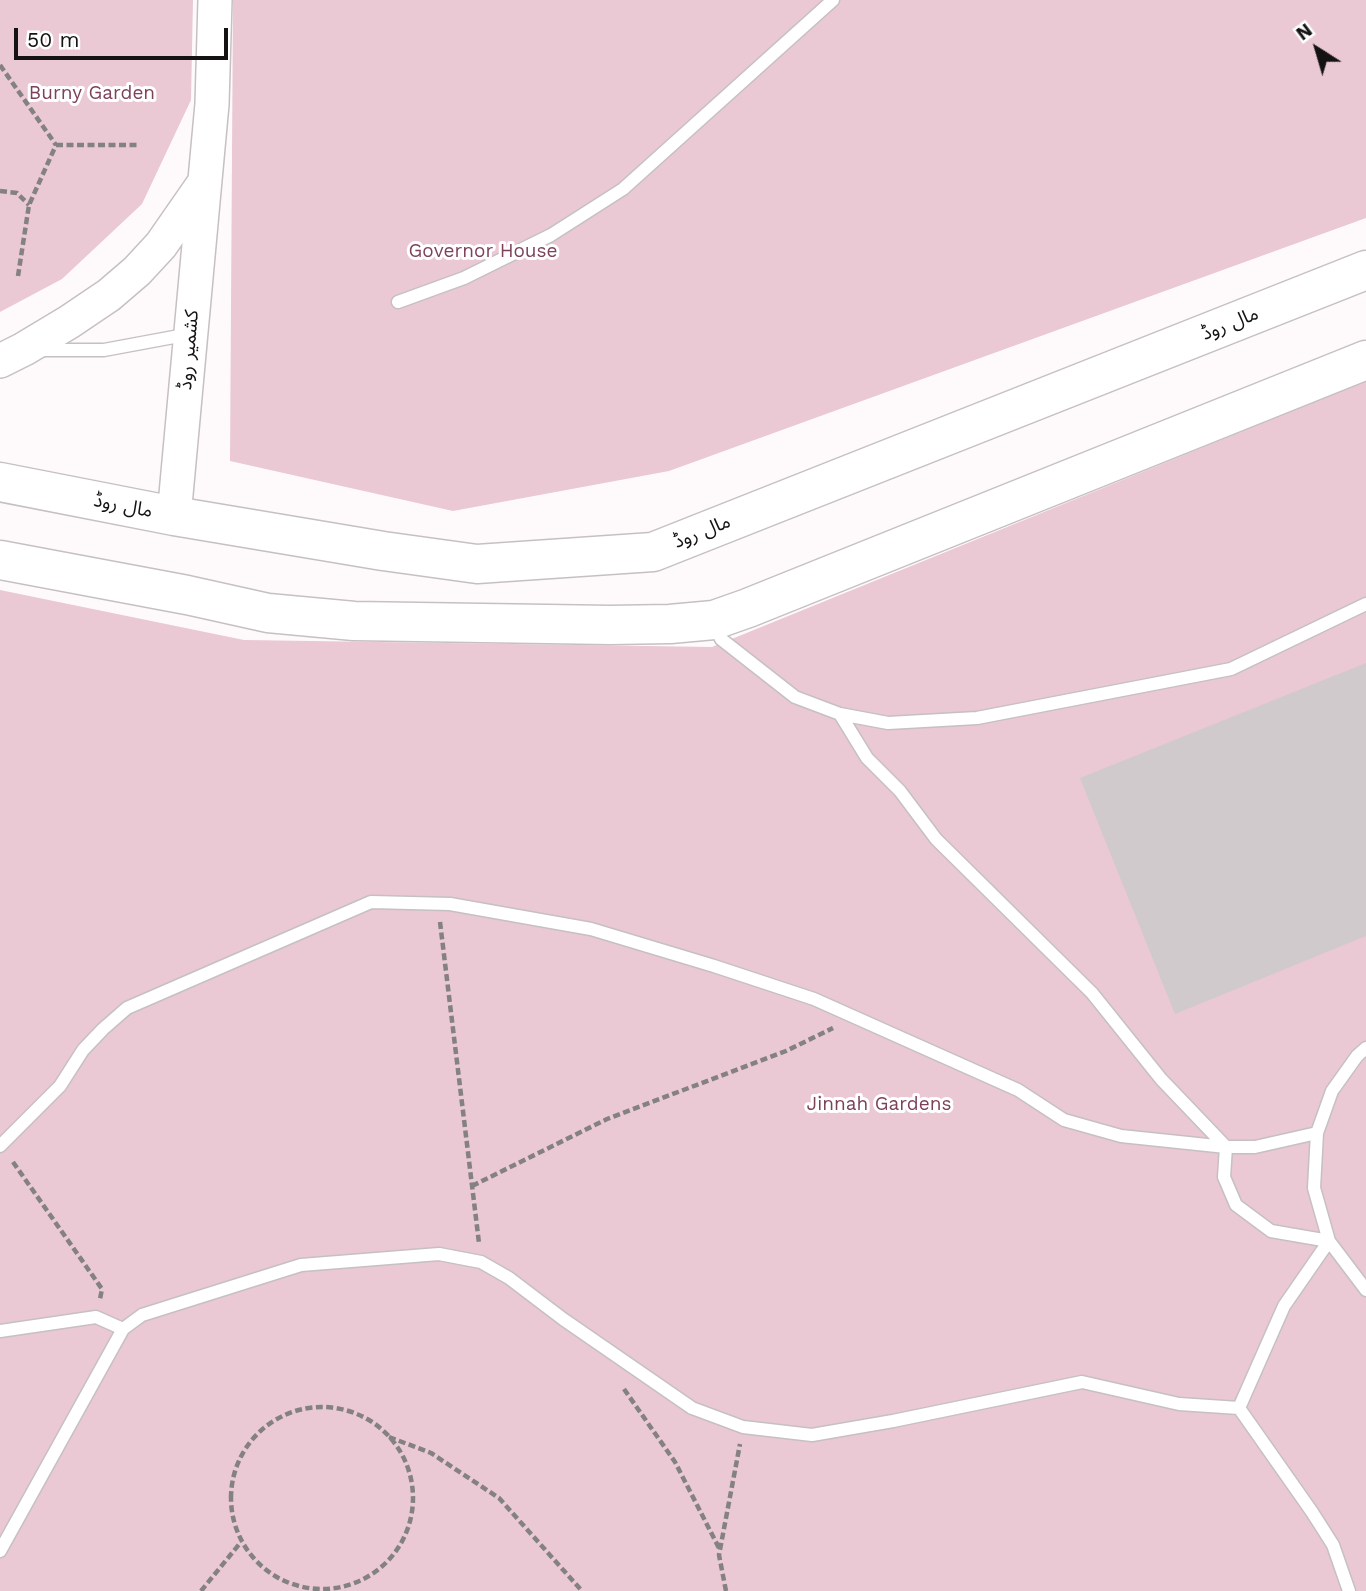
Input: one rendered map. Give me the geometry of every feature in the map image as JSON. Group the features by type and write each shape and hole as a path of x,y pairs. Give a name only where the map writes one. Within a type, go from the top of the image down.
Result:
{"main road":[{"name":"مال روڈ","path":"0,482 174,516 477,564 653,552 1366,270"},
{"path":"0,560 268,612 354,621 610,625 714,620 1366,360"}],"street":[{"name":"کشمیر روڈ","path":"174,516 212,104 215,0"},
{"name":"کشمیر روڈ","path":"12,355 108,295 137,271 161,245 203,184"}],"lane":[{"path":"398,302 464,278 551,234 623,189 833,0"},
{"path":"12,355 104,350 191,334"},
{"path":"714,620 721,639 795,697 840,714 888,723 977,718 1231,669 1366,604"},
{"path":"840,714 867,758 900,791 936,839 1092,993 1161,1079 1226,1147 1224,1177 1236,1205 1271,1231 1329,1241"},
{"path":"1,1145 60,1086 96,1036 127,1008 371,902 438,903 591,929 814,999 1018,1090 1064,1120 1121,1136 1226,1147 1255,1147 1317,1133"},
{"path":"1366,1048 1332,1091 1317,1133 1314,1188 1329,1241 1366,1290"},
{"path":"1239,1408 1284,1306 1329,1241"},
{"path":"0,1551 123,1329 142,1315 301,1265 439,1254 481,1262 509,1278 563,1319 692,1408 743,1427 812,1435 1082,1382 1178,1404 1239,1408"},
{"path":"0,1331 96,1317 123,1329"},
{"path":"1239,1408 1333,1545 1349,1591"}],"path":[{"path":"0,65 56,145"},
{"path":"56,145 139,145"},
{"path":"18,276 29,205 56,145"},
{"path":"0,191 17,193 29,205"},
{"path":"438,903 481,1262"},
{"path":"472,1186 607,1119 786,1051 855,1018"},
{"path":"1,1145 103,1289 96,1317"},
{"path":"624,1388 675,1462 720,1550"},
{"path":"313,1407 349,1410 380,1427 389,1437 404,1455 414,1489 410,1525 393,1557 365,1580 332,1590 295,1587 263,1570 241,1542 230,1508 234,1472 251,1440 278,1418 313,1407"},
{"path":"726,1591 719,1555 743,1427"},
{"path":"389,1437 430,1453 499,1497 582,1591"},
{"path":"201,1591 241,1542"}],"green space":[{"name":"Burny Garden","path":"0,0 193,0 191,100 142,204 62,279 0,312"},
{"name":"Governor House","path":"233,0 1366,0 1366,218 669,471 453,511 230,461"},
{"name":"Jinnah Gardens","path":"1366,381 1366,1591 0,1591 0,590 244,640 712,647"}],"building":[{"path":"1366,663 1366,936 1175,1014 1080,778"}]}
